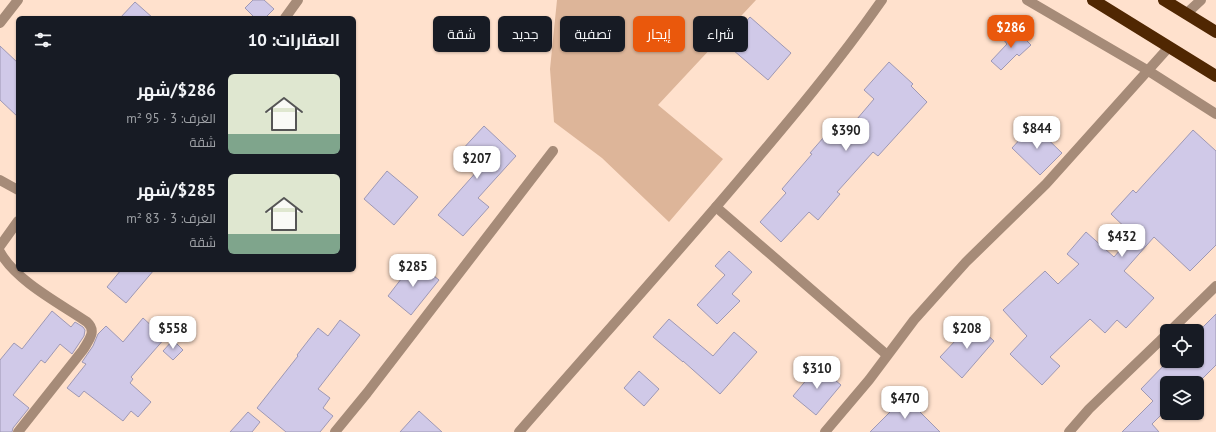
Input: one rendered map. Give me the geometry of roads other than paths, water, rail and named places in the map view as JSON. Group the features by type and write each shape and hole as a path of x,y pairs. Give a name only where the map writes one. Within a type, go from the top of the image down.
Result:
{"highway":[{"path":"1093,0 1216,76"},
{"path":"1164,0 1216,32"}],"street":[{"path":"0,23 18,0"},
{"path":"286,16 298,0"},
{"path":"519,432 716,207 783,128 855,38 882,0"},
{"path":"1027,0 1147,70 1216,114"},
{"path":"1186,14 1202,0"},
{"path":"825,432 869,380 886,355 914,320 966,262 1046,184 1169,47"},
{"path":"335,432 367,393 554,151"},
{"path":"0,180 16,189"},
{"path":"716,207 886,355"},
{"path":"0,246 16,224"},
{"path":"0,252 11,268 24,280 87,322 92,331 91,337 83,350 18,432"},
{"path":"1177,324 1216,286"},
{"path":"1069,432 1089,409 1160,341"}]}
